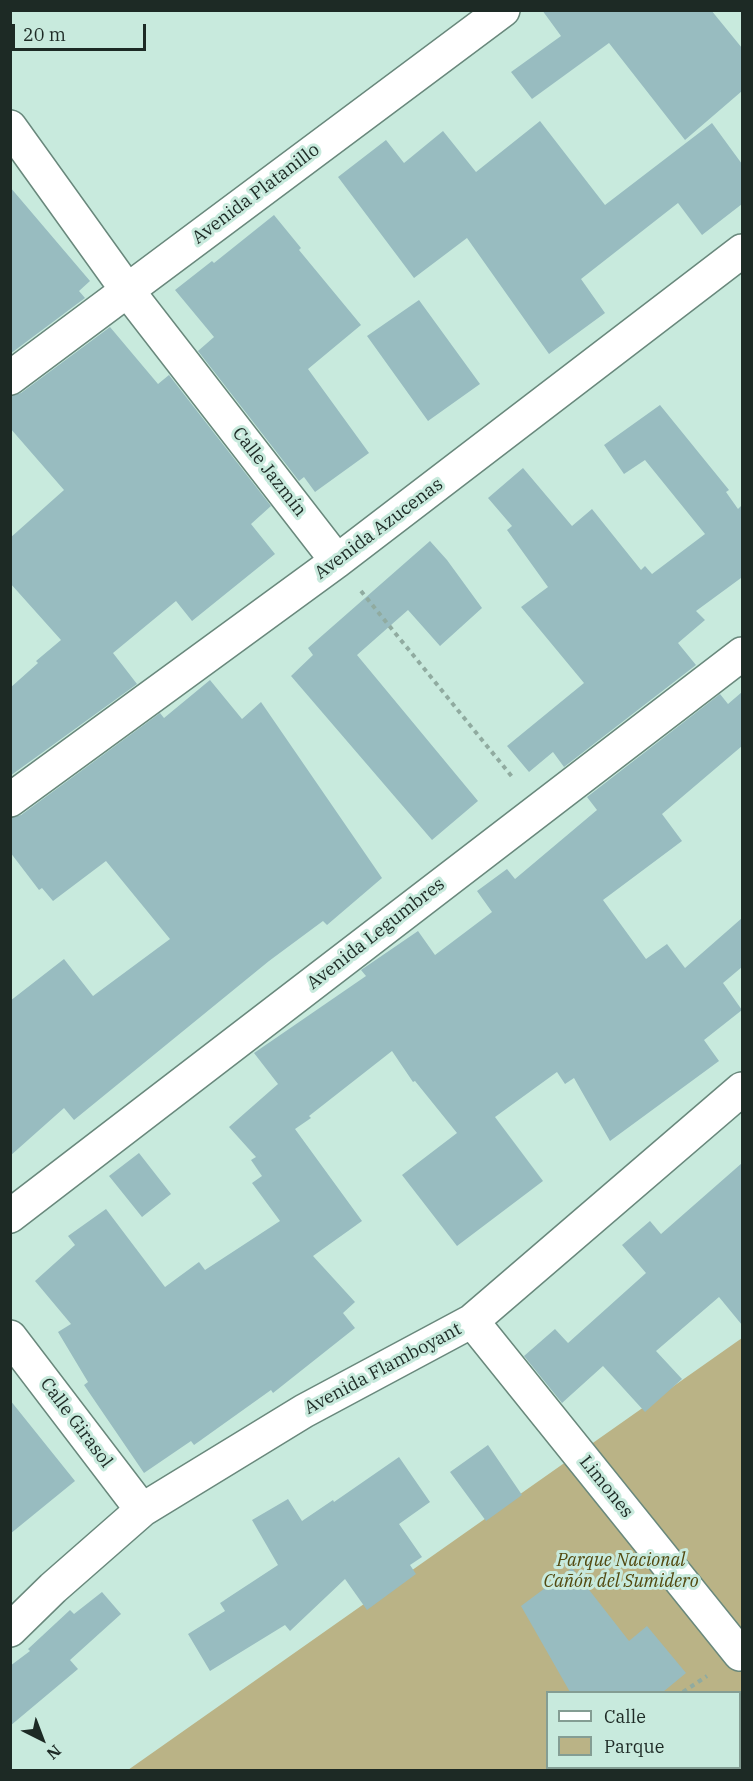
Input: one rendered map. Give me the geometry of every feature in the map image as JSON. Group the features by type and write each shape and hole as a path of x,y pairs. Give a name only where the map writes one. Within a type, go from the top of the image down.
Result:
{"street":[{"name":"Avenida Platanillo","path":"10,378 503,10"},
{"name":"Calle Jazmín","path":"10,127 127,290 338,561"},
{"name":"Avenida Azucenas","path":"10,800 338,561 742,251"},
{"name":"Avenida Legumbres","path":"10,1216 742,654"},
{"name":"Avenida Flamboyant","path":"10,1630 53,1588 142,1510 304,1411 472,1321 742,1089"},
{"name":"Limones","path":"472,1321 740,1654"},
{"name":"Calle Girasol","path":"10,1337 142,1510"}],"path":[{"path":"338,561 538,809"}],"green space":[{"name":"Parque Nacional Cañón del Sumidero","path":"742,1338 742,1770 128,1770"}],"building":[{"path":"542,10 711,10 742,48 742,91 685,140 609,43 532,99 511,72 561,36"},
{"path":"540,121 605,205 712,123 742,164 742,204 702,235 678,203 581,279 605,313 549,354 467,238 414,278 338,177 386,140 404,163 443,131 476,172"},
{"path":"10,187 90,281 79,291 85,298 10,354"},
{"path":"274,215 301,248 299,250 361,325 308,369 369,453 315,492 304,477 299,481 198,351 214,337 175,290 212,261 214,263"},
{"path":"419,300 480,384 428,421 367,336"},
{"path":"110,327 158,384 169,375 271,506 251,524 275,554 192,621 176,601 113,653 137,684 10,776 10,688 38,663 36,661 61,640 10,583 10,538 64,490 10,428 10,396 21,393"},
{"path":"660,405 729,490 726,492 738,509 742,505 742,580 741,578 696,611 705,620 678,643 696,665 564,767 553,752 529,772 507,746 584,683 521,607 548,587 507,530 512,526 488,498 523,468 572,526 592,509 641,570 645,566 652,574 705,534 645,460 624,474 604,445"},
{"path":"430,541 482,608 440,646 408,610 357,655 478,801 432,840 291,676 313,655 308,648"},
{"path":"210,680 242,719 261,702 382,878 327,925 323,921 269,961 74,1120 64,1108 10,1156 10,1001 64,959 93,996 170,939 106,861 53,901 42,888 39,890 10,852 10,818 21,815 160,713 164,718"},
{"path":"742,692 742,746 662,814 682,841 603,900 646,959 667,944 685,968 742,918 742,967 723,983 742,1010 704,1040 719,1061 610,1141 574,1078 565,1084 557,1072 495,1117 543,1181 457,1246 402,1175 457,1133 415,1081 413,1082 392,1051 295,1129 362,1221 313,1256 355,1302 343,1313 355,1328 273,1393 271,1390 194,1445 191,1441 144,1473 84,1385 88,1382 58,1332 71,1324 35,1281 75,1245 68,1236 106,1209 165,1287 199,1262 205,1270 280,1221 252,1183 262,1176 251,1160 256,1157 229,1127 278,1084 254,1053 366,976 361,970 418,931 435,955 492,912 477,891 507,869 515,879 597,810 587,797 720,694 728,704"},
{"path":"139,1153 171,1194 142,1217 109,1176"},
{"path":"742,1163 742,1325 719,1297 656,1351 682,1379 645,1412 603,1366 562,1403 524,1356 555,1329 568,1343 646,1273 622,1245 650,1221 661,1234"},
{"path":"10,1400 75,1481 10,1534"},
{"path":"488,1445 522,1495 486,1521 450,1472"},
{"path":"399,1457 430,1502 399,1524 422,1557 410,1565 416,1574 367,1610 345,1579 290,1631 285,1625 210,1671 188,1634 225,1611 220,1603 278,1565 252,1520 288,1499 302,1521"},
{"path":"572,1568 629,1641 647,1626 686,1673 664,1691 569,1691 521,1606"},
{"path":"102,1592 121,1614 70,1660 78,1669 10,1726 10,1666 30,1651 28,1649 70,1610 74,1614"}]}
